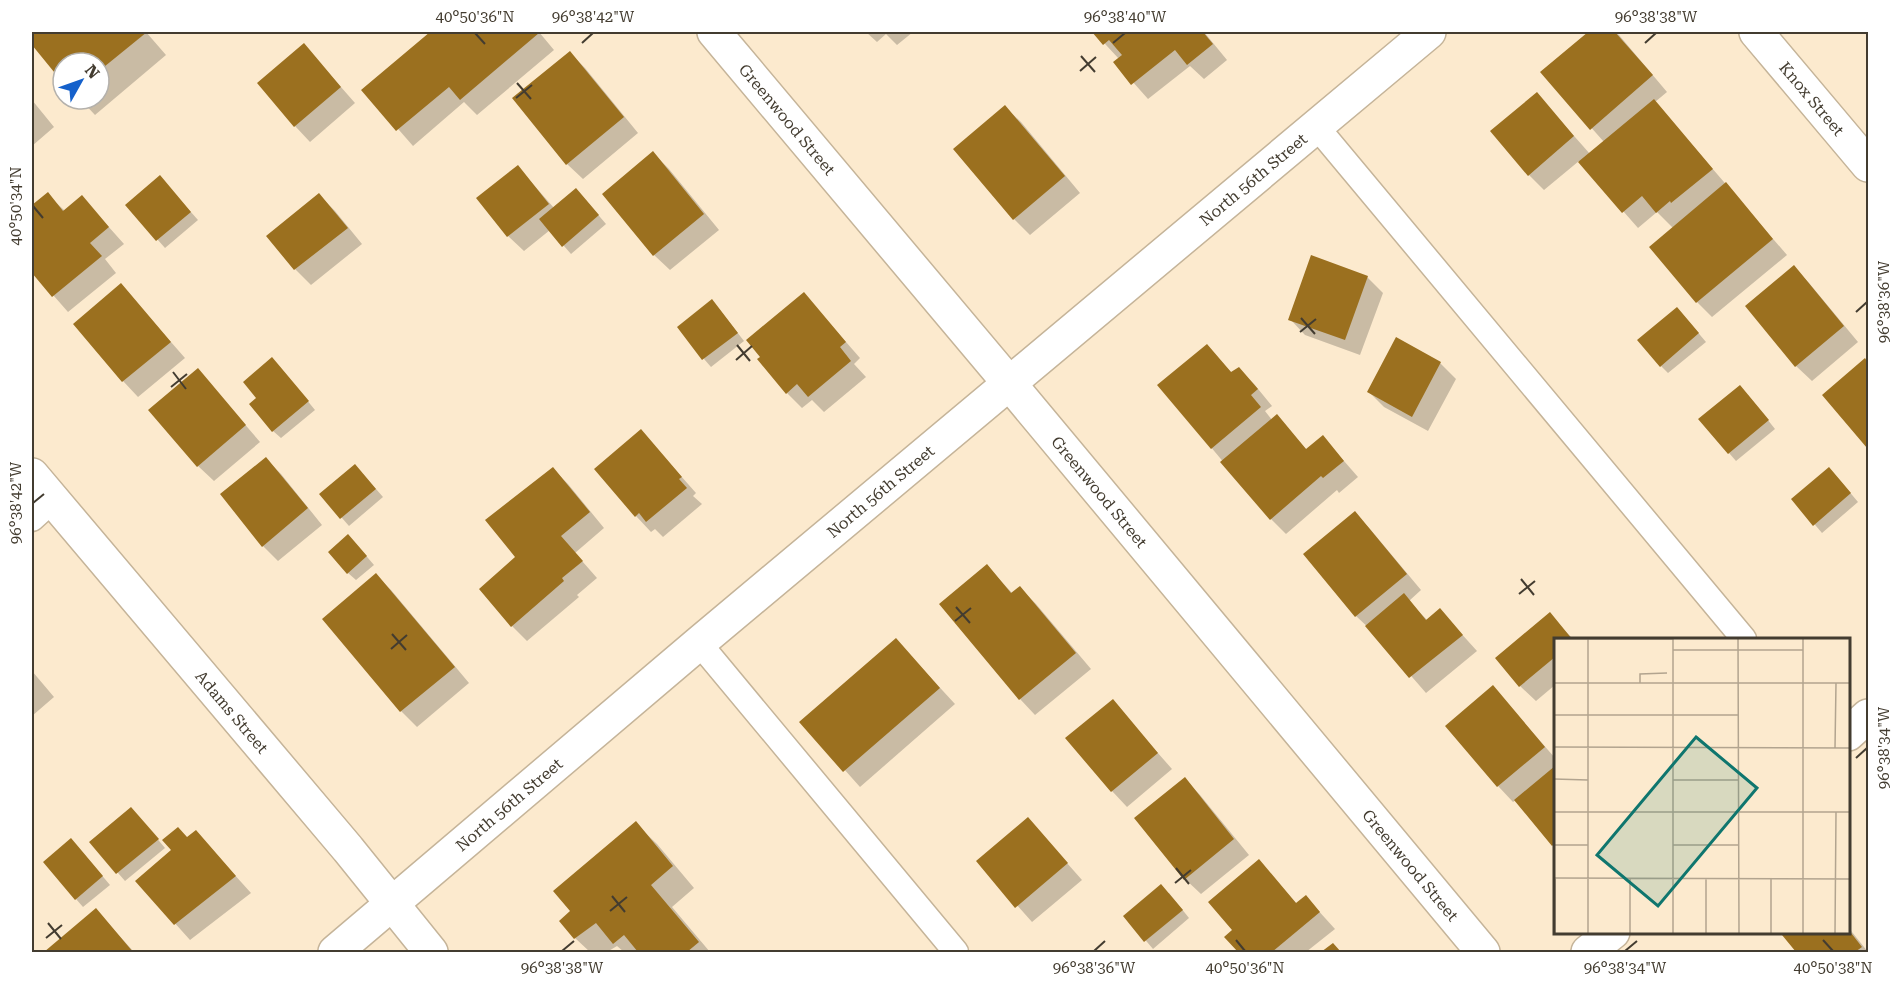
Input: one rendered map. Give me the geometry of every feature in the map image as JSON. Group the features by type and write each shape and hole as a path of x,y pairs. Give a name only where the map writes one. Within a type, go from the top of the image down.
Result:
{"street":[{"name":"Greenwood Street","path":"714,32 1483,952"},
{"name":"North 56th Street","path":"335,952 699,643 1429,32"},
{"name":"Knox Street","path":"1756,32 1869,165"},
{"name":"Adams Street","path":"32,475 42,509 392,903 431,952"},
{"path":"1849,733 1869,716"},
{"path":"1588,952 1612,933"}],"lane":[{"path":"1316,126 1743,638"},
{"path":"699,643 956,952"}],"building":[{"path":"32,32 147,32 111,61 111,51 51,51 51,68 32,45"},
{"path":"430,32 539,33 460,100 449,87 396,131 361,90"},
{"path":"1092,32 1203,32 1213,44 1187,65 1175,50 1131,85 1113,62 1122,55 1109,40 1103,45"},
{"path":"1588,32 1615,32 1653,75 1590,130 1540,72"},
{"path":"304,43 341,87 294,127 257,83"},
{"path":"570,51 624,117 566,165 512,98"},
{"path":"1537,92 1574,136 1528,176 1490,131"},
{"path":"1654,99 1713,169 1656,213 1642,196 1622,213 1578,162"},
{"path":"1005,105 1065,176 1013,220 953,149"},
{"path":"653,151 704,214 653,256 602,194"},
{"path":"518,165 549,204 507,237 476,198"},
{"path":"160,175 191,212 156,241 125,205"},
{"path":"1726,182 1773,239 1696,303 1649,247"},
{"path":"576,188 599,215 562,247 539,219"},
{"path":"48,192 63,211 82,195 109,227 90,243 102,256 52,297 32,273 32,205"},
{"path":"319,193 348,228 294,270 266,236"},
{"path":"1311,255 1368,276 1345,340 1288,320"},
{"path":"1794,265 1844,326 1795,367 1745,306"},
{"path":"121,283 171,342 122,382 73,324"},
{"path":"804,292 846,342 840,347 851,361 808,397 797,384 786,394 757,359 760,357 746,340"},
{"path":"712,299 738,333 702,360 677,327"},
{"path":"1677,307 1699,333 1660,367 1637,340"},
{"path":"1396,337 1441,362 1412,417 1367,392"},
{"path":"1207,344 1231,372 1239,367 1258,389 1251,395 1261,407 1211,449 1157,385"},
{"path":"272,357 309,401 272,432 249,404 256,398 243,382"},
{"path":"1865,358 1868,363 1867,448 1822,395"},
{"path":"198,368 246,425 197,467 148,410"},
{"path":"1740,385 1769,420 1728,454 1698,419"},
{"path":"1277,414 1306,449 1323,435 1344,461 1323,478 1321,476 1270,520 1220,462"},
{"path":"641,429 682,477 679,479 687,488 646,522 639,513 635,517 594,469"},
{"path":"266,457 308,508 262,547 220,494"},
{"path":"355,464 376,489 340,519 319,494"},
{"path":"553,467 590,512 561,536 583,561 562,578 564,581 511,627 479,589 515,557 485,520"},
{"path":"1829,467 1851,493 1813,526 1791,499"},
{"path":"1355,511 1407,574 1355,617 1303,554"},
{"path":"348,534 367,556 347,574 328,552"},
{"path":"987,564 1011,593 1020,586 1076,653 1019,700 939,604"},
{"path":"376,573 455,667 400,712 322,619"},
{"path":"1404,593 1426,620 1440,608 1463,635 1409,678 1365,626"},
{"path":"1550,612 1571,638 1554,638 1554,658 1519,687 1495,658"},
{"path":"896,638 940,688 843,772 799,722"},
{"path":"1493,685 1545,747 1497,787 1445,726"},
{"path":"1113,699 1158,753 1111,792 1065,738"},
{"path":"1554,767 1554,844 1552,846 1514,800"},
{"path":"1185,777 1234,839 1184,880 1134,818"},
{"path":"131,807 159,839 116,874 89,842"},
{"path":"1028,817 1068,863 1015,908 976,861"},
{"path":"636,821 673,866 651,885 699,942 687,952 638,952 624,935 613,944 596,923 574,939 559,921 570,911 553,891"},
{"path":"178,827 187,837 196,830 236,876 174,925 135,881 171,850 162,840"},
{"path":"71,838 103,876 75,900 43,862"},
{"path":"1259,859 1296,903 1306,895 1320,912 1272,952 1238,952 1224,937 1232,930 1208,902"},
{"path":"1161,884 1183,910 1144,942 1123,916"},
{"path":"96,908 133,952 44,952"},
{"path":"1849,930 1862,947 1855,952 1796,952 1782,935 1785,933 1849,933"},
{"path":"1333,943 1341,952 1321,952"}]}
